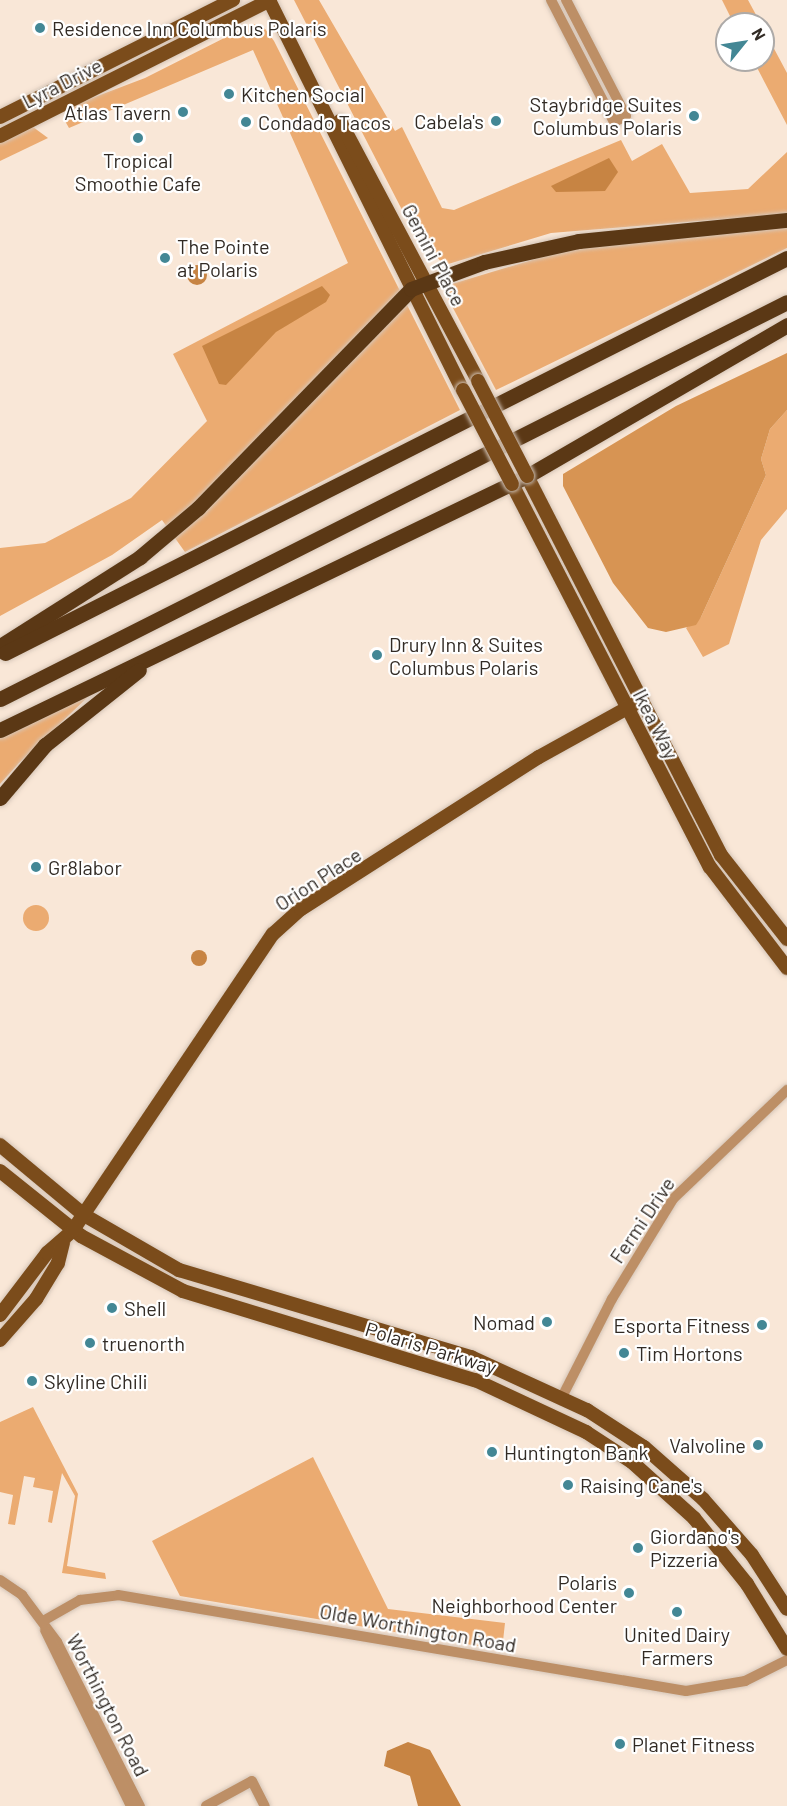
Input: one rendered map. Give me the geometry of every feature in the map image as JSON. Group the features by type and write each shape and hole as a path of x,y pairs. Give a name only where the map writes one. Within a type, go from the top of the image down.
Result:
{"highway":[{"path":"0,646 140,557 198,508 411,289 427,282 579,241 787,220"},
{"path":"0,655 787,258"},
{"path":"0,699 787,302"},
{"path":"0,730 191,635 528,476 787,325"},
{"path":"0,798 45,745 102,694 191,635"}],"main road":[{"name":"Lyra Drive","path":"0,117 233,0"},
{"name":"Lyra Drive","path":"0,136 270,0"},
{"name":"Gemini Place","path":"270,0 411,289 512,484"},
{"name":"Gemini Place","path":"299,56 322,87 528,476"},
{"name":"Ikea Way","path":"528,476 722,855 787,939"},
{"name":"Ikea Way","path":"512,484 710,867 787,968"},
{"name":"Orion Place","path":"0,1315 47,1253 63,1243 84,1215 273,933 301,909 539,757 642,700"},
{"name":"Polaris Parkway","path":"0,1144 84,1215 179,1270 471,1358 562,1397 612,1425 676,1473 728,1527 787,1609"},
{"name":"Polaris Parkway","path":"0,1171 73,1230 183,1291 475,1380 586,1432 632,1462 694,1518 747,1584 787,1649"},
{"name":"Orion Place","path":"0,1340 36,1299 58,1263 63,1243"}],"street":[{"path":"551,0 614,122 626,116 566,0"},
{"name":"Fermi Drive","path":"562,1397 612,1299 673,1199 787,1090"},
{"name":"Worthington Road","path":"0,1580 43,1621 140,1806"},
{"name":"Olde Worthington Road","path":"43,1621 80,1600 118,1595 686,1691 745,1681 787,1660"},
{"name":"Worthington Road","path":"43,1621 49,1646 131,1806"},
{"path":"206,1806 252,1781 265,1806"}],"shaded area":[{"path":"294,0 319,0 395,131 402,127 442,208 454,210 621,140 632,161 662,144 690,193 748,189 787,152 787,214 551,233 445,265 417,239"},
{"path":"722,0 748,0 754,12 728,12"},
{"path":"252,24 263,26 274,41 460,410 185,552 162,520 112,555 0,616 0,548 45,543 131,498 207,421 173,354 348,263 253,50 69,128 65,121 71,106 145,78"},
{"path":"775,50 787,73 787,125 759,72 775,72"},
{"path":"33,127 48,138 0,161 0,142"},
{"path":"609,158 618,172 605,191 556,192 551,186"},
{"path":"787,225 787,248 496,390 442,287 562,251 633,238"},
{"path":"197,265 204,268 207,275 204,282 197,285 190,282 187,275 190,268"},
{"path":"322,286 330,295 326,302 276,332 226,385 219,384 202,346"},
{"path":"787,353 787,410 770,429 761,459 766,475 701,617 696,625 666,632 648,628 613,583 563,486 563,474 676,406"},
{"path":"787,410 787,509 761,540 729,644 703,657 686,628 701,617 766,475 761,459 770,429"},
{"path":"94,691 19,763 0,784 0,737"},
{"path":"36,905 45,909 49,918 45,927 36,931 27,927 23,918 27,909"},
{"path":"199,950 207,958 199,966 191,958"},
{"path":"33,1407 78,1494 67,1566 105,1573 106,1579 62,1573 75,1496 62,1473 52,1523 48,1522 53,1491 33,1487 35,1478 24,1476 15,1525 8,1524 13,1495 0,1492 0,1422"},
{"path":"313,1457 388,1609 505,1623 502,1650 180,1596 152,1541"},
{"path":"408,1742 430,1750 461,1806 418,1806 410,1776 384,1766 387,1751"}],"place":[{"name":"Residence Inn Columbus Polaris","path":"40,28"},
{"name":"Kitchen Social","path":"229,94"},
{"name":"Atlas Tavern","path":"183,112"},
{"name":"Staybridge Suites Columbus Polaris","path":"694,116"},
{"name":"Cabela's","path":"496,121"},
{"name":"Condado Tacos","path":"246,122"},
{"name":"Tropical Smoothie Cafe","path":"138,138"},
{"name":"The Pointe at Polaris","path":"165,258"},
{"name":"Drury Inn & Suites Columbus Polaris","path":"377,655"},
{"name":"Gr8labor","path":"36,867"},
{"name":"Shell","path":"112,1308"},
{"name":"Nomad","path":"547,1322"},
{"name":"Esporta Fitness","path":"762,1325"},
{"name":"truenorth","path":"90,1343"},
{"name":"Tim Hortons","path":"624,1353"},
{"name":"Skyline Chili","path":"32,1381"},
{"name":"Valvoline","path":"758,1445"},
{"name":"Huntington Bank","path":"492,1452"},
{"name":"Raising Cane's","path":"568,1485"},
{"name":"Giordano's Pizzeria","path":"638,1548"},
{"name":"Polaris Neighborhood Center","path":"629,1593"},
{"name":"United Dairy Farmers","path":"677,1612"},
{"name":"Planet Fitness","path":"620,1744"}]}
